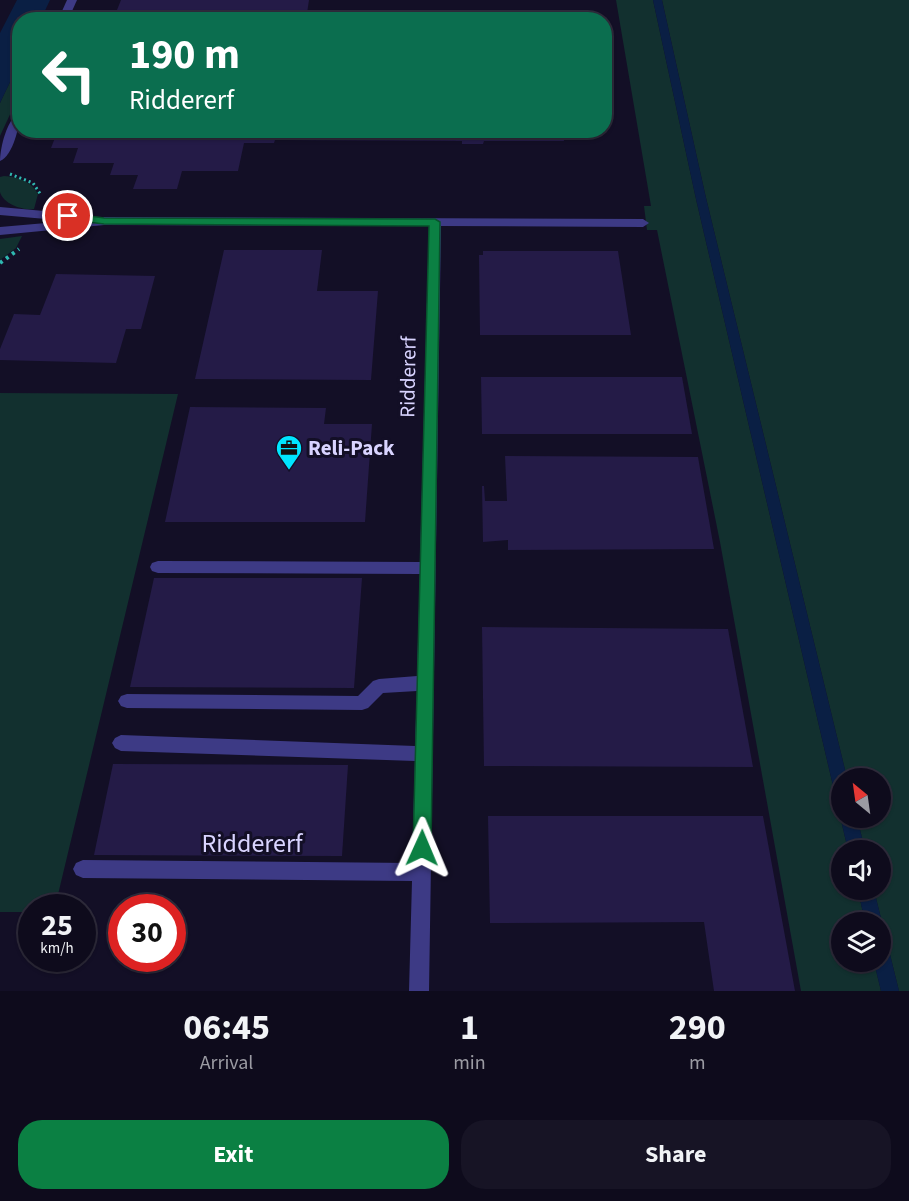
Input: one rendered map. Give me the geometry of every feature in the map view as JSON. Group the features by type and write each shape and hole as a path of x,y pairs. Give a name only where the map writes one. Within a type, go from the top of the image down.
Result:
{"street":[{"path":"0,158 12,132"},
{"path":"0,211 104,221 643,223"},
{"path":"0,231 104,221"},
{"name":"Riddererf","path":"419,991 435,222"},
{"path":"158,567 428,568"},
{"path":"127,701 362,703 379,686 425,683"},
{"path":"121,743 424,754"},
{"name":"Riddererf","path":"83,869 422,872"}],"path":[{"path":"4,174 18,175 33,182 41,194 41,201"}],"green space":[{"path":"616,0 653,0 696,199 831,777 831,828 843,828 846,840 831,840 831,900 860,900 863,912 831,912 831,972 876,972 881,991 801,991 720,542 657,230 647,230 644,206 651,206"},
{"path":"662,0 909,0 909,991 899,991 891,959 891,912 879,912 876,900 891,900 891,840 862,840 860,828 891,828 891,768 845,768 706,198"},
{"path":"12,78 12,110 0,136 0,103"},
{"path":"0,177 24,180 32,186 38,194 34,209 20,208 5,200 0,192"},
{"path":"22,236 16,248 0,260 0,239"},
{"path":"0,393 178,394 58,894 18,894 18,912 0,912"}],"water":[{"path":"17,0 50,0 44,12 12,12 12,78 0,103 0,33"},
{"path":"653,0 662,0 706,198 845,768 831,768 831,777 696,199"},
{"path":"843,828 860,828 862,840 846,840"},
{"path":"860,900 876,900 879,912 863,912"},
{"path":"891,959 899,991 881,991 876,972 891,972"}],"building":[{"path":"121,0 309,0 307,12 116,12"},
{"path":"55,138 564,138 564,141 484,141 483,144 462,144 462,141 275,140 274,143 244,143 238,171 182,171 177,189 133,189 138,175 110,175 114,163 73,163 78,148 51,148"},
{"path":"224,250 322,250 317,291 378,291 371,380 195,379"},
{"path":"483,251 618,251 631,335 480,335 479,255 483,255"},
{"path":"56,274 155,276 141,329 126,329 116,363 0,360 0,349 14,314 40,315"},
{"path":"481,377 682,377 692,434 482,434"},
{"path":"190,407 326,408 324,424 372,424 365,522 165,522"},
{"path":"505,456 698,457 714,549 508,550 508,540 483,542 482,486 484,486 485,501 507,501"},
{"path":"154,578 362,578 354,688 130,687"},
{"path":"482,627 728,629 753,767 484,766"},
{"path":"113,764 348,765 342,856 94,855"},
{"path":"488,816 763,816 795,991 714,991 704,922 490,923"}],"place":[{"name":"Reli-Pack","path":"289,471"}],"route":[{"path":"68,216 104,221 435,222 422,848"}]}
